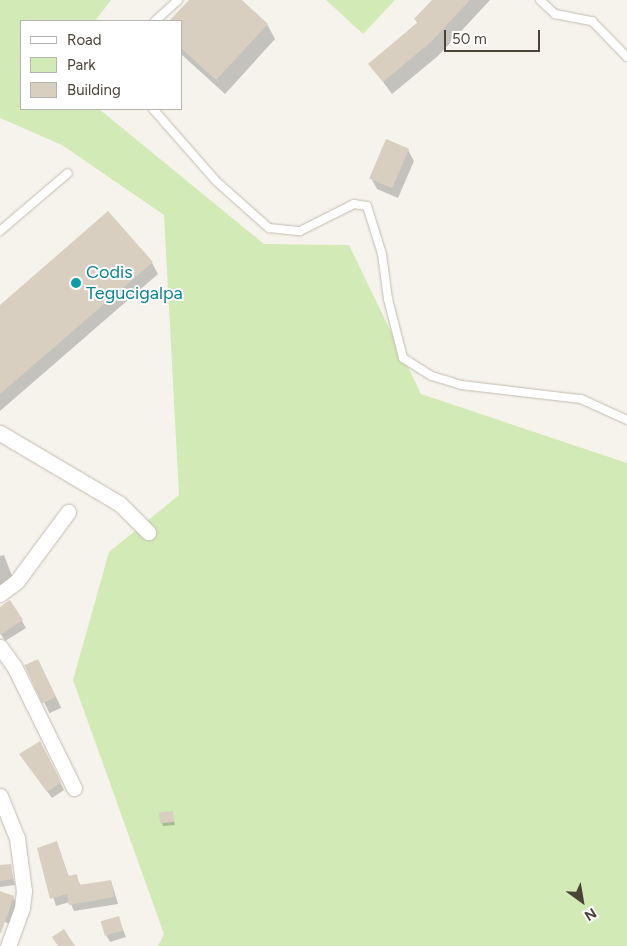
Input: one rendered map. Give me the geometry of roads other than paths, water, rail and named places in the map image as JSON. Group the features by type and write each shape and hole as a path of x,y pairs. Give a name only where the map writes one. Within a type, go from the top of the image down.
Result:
{"street":[{"path":"0,432 120,504 148,532"},
{"path":"0,594 17,581 68,512"},
{"path":"0,647 14,666 74,788"},
{"path":"0,796 16,838 24,891 22,908 8,946"}],"lane":[{"path":"157,20 178,0"},
{"path":"540,0 554,14 592,21 627,56"},
{"path":"154,110 216,181 269,228 300,231 354,204 367,206 382,254 388,300 403,358 432,376 461,385 581,398 627,420"},
{"path":"0,230 68,173"}],"place":[{"name":"Codis Tegucigalpa","path":"76,283"}]}
